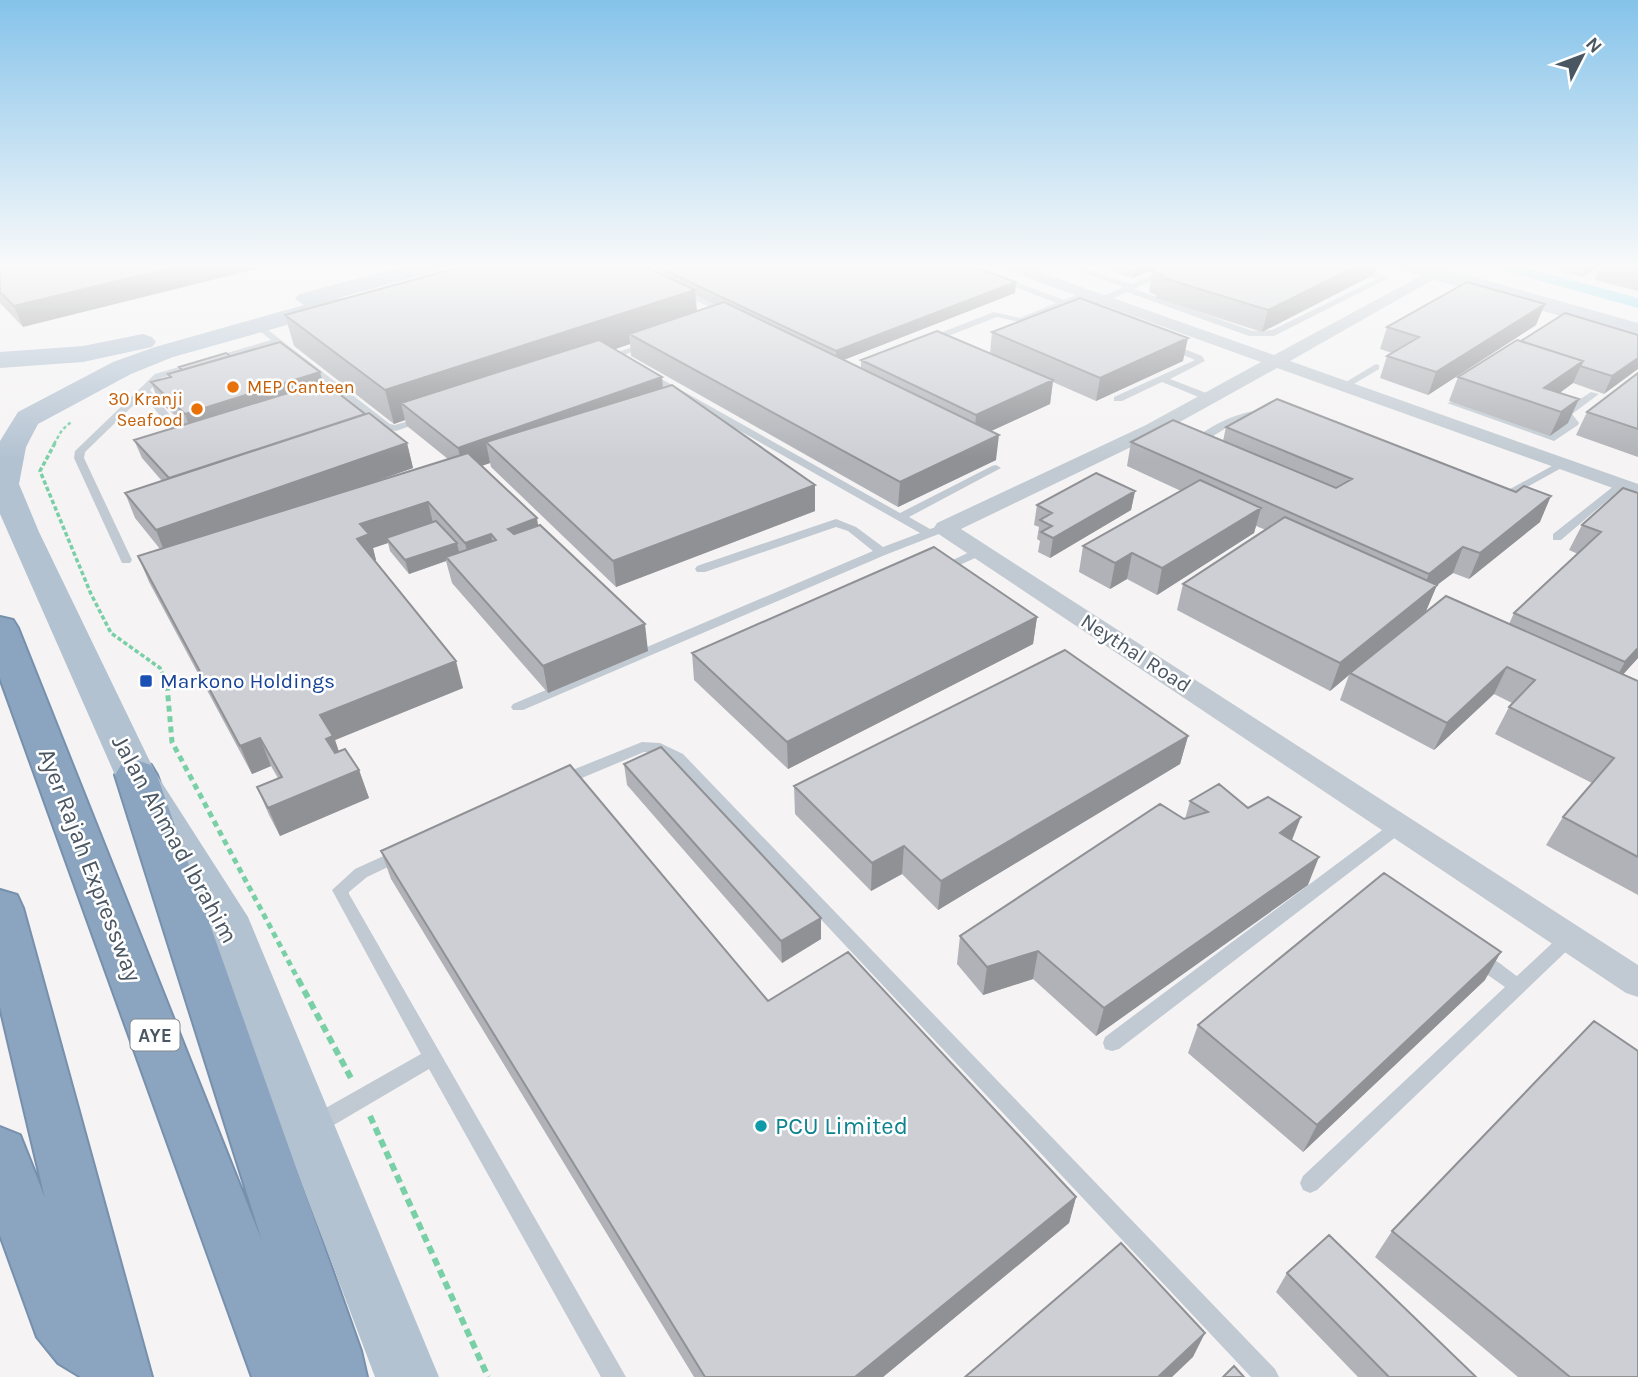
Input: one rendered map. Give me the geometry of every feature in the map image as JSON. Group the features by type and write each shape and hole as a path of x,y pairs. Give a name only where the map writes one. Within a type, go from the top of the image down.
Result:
{"highway":[{"name":"Ayer Rajah Expressway","path":"0,628 284,1377"},
{"path":"136,775 329,1351 335,1377"},
{"path":"0,908 118,1369"},
{"path":"0,1154 59,1315 80,1341 118,1369"}],"main road":[{"path":"0,360 113,349 187,330"},
{"path":"18,426 122,368 164,352 275,330"},
{"name":"Jalan Ahmad Ibrahim","path":"0,360 33,371 43,380 46,392 40,406 18,426 4,484 23,532 136,775 224,917 407,1377"}],"street":[{"path":"1188,330 1629,488"},
{"path":"937,530 1160,432 1210,398 1335,330"},
{"name":"Neythal Road","path":"937,530 981,551 1638,983"}],"lane":[{"path":"919,344 955,330"},
{"path":"1242,330 1265,335 1280,330"},
{"path":"125,560 78,455 162,374 268,333 387,427 402,426 440,414"},
{"path":"1118,399 1200,359 1159,342"},
{"path":"590,364 653,343"},
{"path":"629,365 901,517 937,530"},
{"path":"1344,386 1376,367"},
{"path":"1162,379 1210,398"},
{"path":"144,390 173,426"},
{"path":"1452,403 1540,434 1557,437 1574,422 1566,413 1594,394"},
{"path":"1191,445 1252,413 1263,413 1280,419"},
{"path":"1519,449 1540,434"},
{"path":"1178,440 1203,451"},
{"path":"1485,498 1504,497 1562,464"},
{"path":"901,517 996,468"},
{"path":"1557,537 1629,488"},
{"path":"701,569 836,523 852,529 881,552"},
{"path":"518,707 937,530"},
{"path":"923,576 981,551"},
{"path":"551,785 642,747 655,747 678,758 1267,1377"},
{"path":"1112,1043 1399,826"},
{"path":"412,849 361,873 340,890 614,1377"},
{"path":"1310,1183 1569,938"},
{"path":"1461,947 1518,986"},
{"path":"308,1129 433,1057"}],"path":[{"path":"81,414 62,430 40,471 52,504 111,633 160,668 167,685 172,742 362,1099 488,1377"}],"building":[{"path":"305,330 570,330 385,390"},
{"path":"640,330 782,330 999,435 900,482 629,334"},
{"path":"792,330 890,330 836,351"},
{"path":"1167,330 1188,338 1100,378 992,332"},
{"path":"1397,330 1503,330 1436,372 1387,356 1419,337"},
{"path":"1538,330 1622,330 1638,335 1638,358 1612,376 1580,366 1583,361 1521,341"},
{"path":"937,331 1053,380 976,415 861,360"},
{"path":"599,340 662,377 458,448 401,403"},
{"path":"1517,340 1583,361 1544,388 1579,399 1561,412 1458,377"},
{"path":"280,342 320,372 185,414 151,382 171,377 168,374"},
{"path":"226,353 230,356 182,370 179,367"},
{"path":"1638,373 1638,429 1587,412"},
{"path":"324,382 365,414 169,478 134,440"},
{"path":"672,385 815,485 613,561 486,442"},
{"path":"1277,399 1516,492 1524,486 1551,496 1480,553 1463,547 1429,574 1131,442 1173,420 1336,488 1352,479 1226,427"},
{"path":"369,413 407,443 156,530 125,493"},
{"path":"468,453 537,518 508,529 514,534 540,525 645,624 543,666 446,557 496,540 491,534 465,543 428,502 360,524 369,534 357,539 456,661 320,715 333,736 326,739 335,753 345,749 359,770 268,808 257,787 282,777 260,738 240,746 138,556"},
{"path":"1096,473 1135,491 1053,538 1041,532 1052,526 1040,520 1052,513 1037,505"},
{"path":"1200,480 1261,508 1162,568 1132,553 1115,563 1083,546"},
{"path":"1623,488 1638,493 1638,648 1625,662 1514,613 1601,532 1582,525"},
{"path":"1285,517 1437,585 1340,663 1183,584"},
{"path":"436,521 457,543 405,560 386,538"},
{"path":"934,547 1037,617 787,742 692,653"},
{"path":"1446,596 1638,681 1638,857 1563,817 1614,758 1509,707 1535,680 1507,667 1447,723 1350,673"},
{"path":"1065,650 1188,736 941,881 904,846 872,863 794,786"},
{"path":"661,747 821,918 781,941 624,764"},
{"name":"PCU Limited","path":"570,765 768,1001 848,952 1076,1197 855,1377 705,1377 381,851"},
{"path":"1219,784 1248,808 1268,797 1301,817 1280,833 1319,857 1104,1008 1038,951 987,967 960,936 1160,804 1184,819 1208,812 1190,801"},
{"path":"1384,873 1501,952 1317,1125 1198,1025"},
{"path":"1594,1021 1638,1051 1638,1377 1570,1377 1392,1231"},
{"path":"1329,1235 1476,1377 1389,1377 1287,1273"},
{"path":"1121,1243 1205,1333 1158,1377 965,1377"},
{"path":"1234,1366 1244,1377 1223,1377"}],"place":[{"name":"MEP Canteen","path":"233,387"},
{"name":"30 Kranji Seafood","path":"197,409"},
{"name":"Markono Holdings","path":"146,681"},
{"name":"PCU Limited","path":"761,1126"}]}
